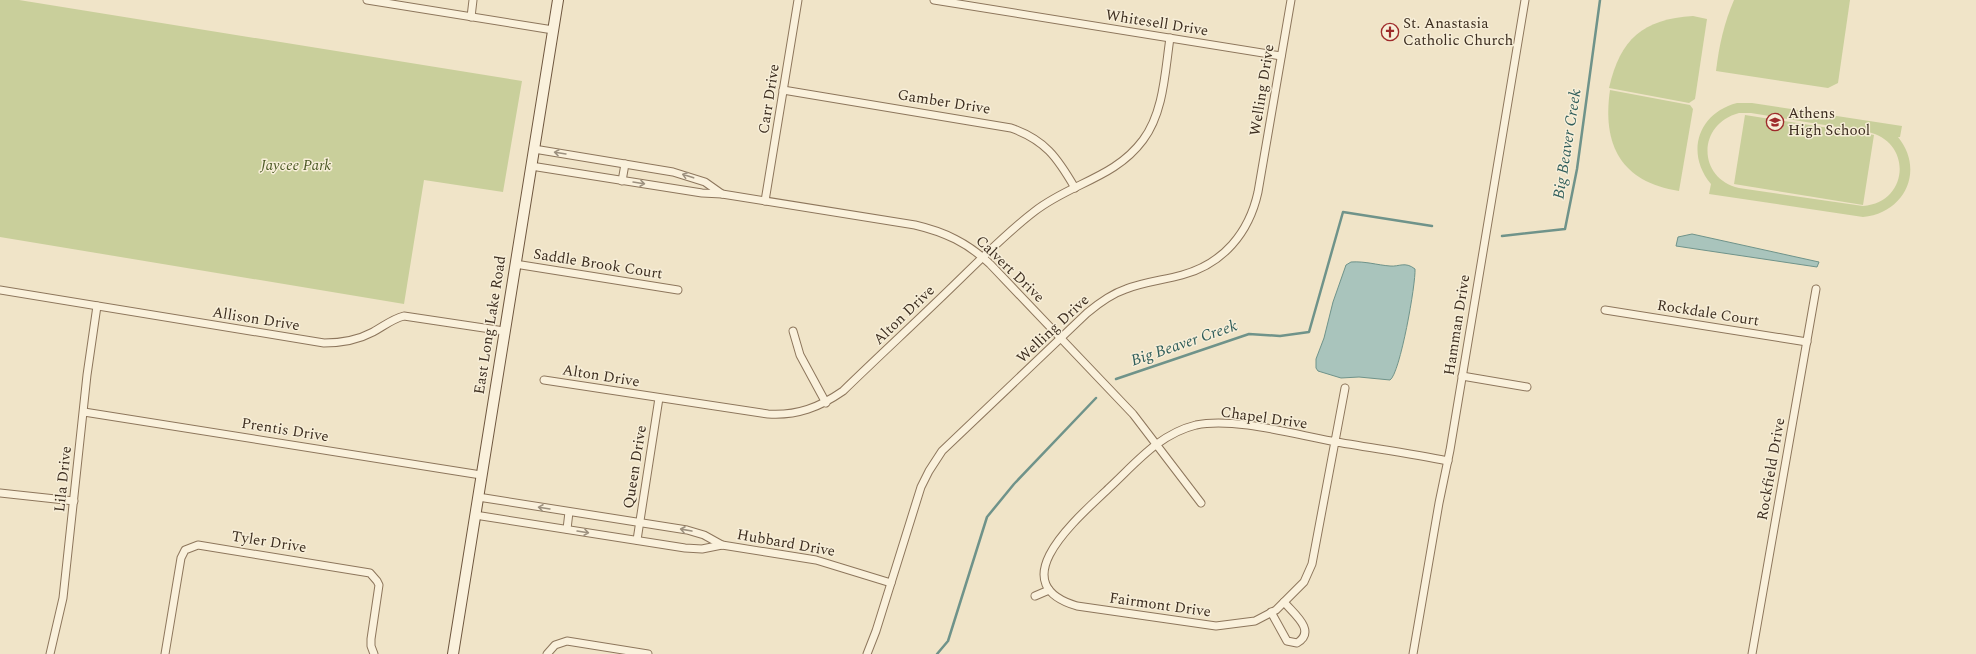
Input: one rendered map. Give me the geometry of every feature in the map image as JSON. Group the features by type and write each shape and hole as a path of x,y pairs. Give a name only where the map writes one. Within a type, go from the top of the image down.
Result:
{"main road":[{"name":"East Long Lake Road","path":"453,654 558,0"}],"street":[{"path":"367,0 553,30"},
{"path":"471,16 473,0"},
{"name":"Carr Drive","path":"765,202 798,0"},
{"name":"Whitesell Drive","path":"934,0 1281,56"},
{"name":"Welling Drive","path":"867,654 921,486 938,457 1087,312 1104,300 1126,289 1195,271 1214,261 1237,240 1249,222 1255,207 1291,0"},
{"name":"Hamman Drive","path":"1413,654 1439,503 1448,461 1525,0"},
{"name":"Alton Drive","path":"544,380 779,415 798,413 826,403 843,391 983,257 1037,210 1074,188 1121,164 1144,139 1153,124 1159,103 1170,38"},
{"name":"Gamber Drive","path":"783,90 1011,128 1029,135 1049,150 1061,163 1074,188"},
{"name":"Calvert Drive","path":"534,149 682,174 705,182 722,194"},
{"path":"622,181 625,164"},
{"name":"Calvert Drive","path":"531,166 702,193 722,194 928,228 956,238 983,257 1133,414 1157,443 1201,504"},
{"name":"Saddle Brook Court","path":"515,264 678,290"},
{"name":"Rockfield Drive","path":"1752,654 1816,289"},
{"name":"Allison Drive","path":"0,290 324,343 358,338 404,316 504,331"},
{"name":"Lila Drive","path":"50,654 64,598 97,306"},
{"name":"Rockdale Court","path":"1605,310 1807,342"},
{"path":"793,331 800,355 826,403"},
{"path":"1462,376 1527,387"},
{"name":"Fairmont Drive","path":"1049,590 1062,602 1077,606 1216,626 1254,621 1271,612 1284,602 1304,582 1312,564 1318,542 1334,442 1345,388"},
{"name":"Queen Drive","path":"637,540 659,398"},
{"name":"Prentis Drive","path":"84,412 481,475"},
{"name":"Chapel Drive","path":"1049,590 1044,573 1046,561 1052,549 1070,525 1157,443 1183,429 1210,423 1250,427 1448,461"},
{"path":"0,494 74,501"},
{"name":"Hubbard Drive","path":"478,497 695,532 715,539 722,545"},
{"path":"567,529 569,512"},
{"name":"Hubbard Drive","path":"475,515 693,549 712,548 722,545 816,560 891,583"},
{"name":"Tyler Drive","path":"165,654 181,558 185,550 198,545 370,573 377,580 379,585 371,639 371,646 374,654"},
{"path":"1035,596 1049,590"},
{"path":"1271,612 1287,641 1297,643 1302,640 1306,634 1304,625 1284,602"},
{"path":"547,654 555,645 567,642 648,654"}],"green space":[{"name":"Jaycee Park","path":"0,0 19,0 522,81 503,192 424,180 404,304 0,237"},
{"path":"1734,0 1850,0 1838,83 1828,88 1716,71 1722,35"},
{"path":"1693,16 1707,19 1695,99 1689,103 1609,88 1620,56 1627,44 1636,35 1647,27 1660,22 1675,18"},
{"path":"1610,90 1690,105 1693,109 1679,191 1659,186 1643,179 1630,170 1620,158 1613,144 1609,128 1608,110"},
{"path":"1737,103 1752,103 1902,126 1900,137 1898,137 1906,150 1910,163 1910,176 1906,188 1900,199 1890,207 1878,214 1863,217 1709,194 1711,184 1703,172 1699,160 1698,147 1700,136 1705,125 1713,116 1724,108","holes":["1739,113 1751,113 1868,132 1883,138 1893,147 1898,159 1900,172 1897,184 1890,195 1878,202 1863,206 1739,188 1725,182 1715,174 1709,163 1709,139 1715,128 1725,119"]},
{"path":"1745,115 1874,135 1863,205 1734,184"}],"water":[{"path":"1692,234 1819,262 1817,267 1676,246 1678,237"},
{"path":"1351,262 1390,266 1408,265 1415,269 1415,278 1403,346 1394,374 1390,380 1359,377 1341,378 1318,371 1316,368 1316,359 1324,338 1333,302 1346,265"}],"waterway":[{"name":"Big Beaver Creek","path":"1502,236 1565,229 1577,169 1600,0"},
{"name":"Big Beaver Creek","path":"1116,379 1249,334 1280,336 1309,332 1343,212 1432,226"},
{"name":"Big Beaver Creek","path":"937,654 948,641 987,517 1014,484 1096,398"}],"place":[{"name":"St. Anastasia Catholic Church","path":"1390,32"},
{"name":"Athens High School","path":"1775,122"}]}
